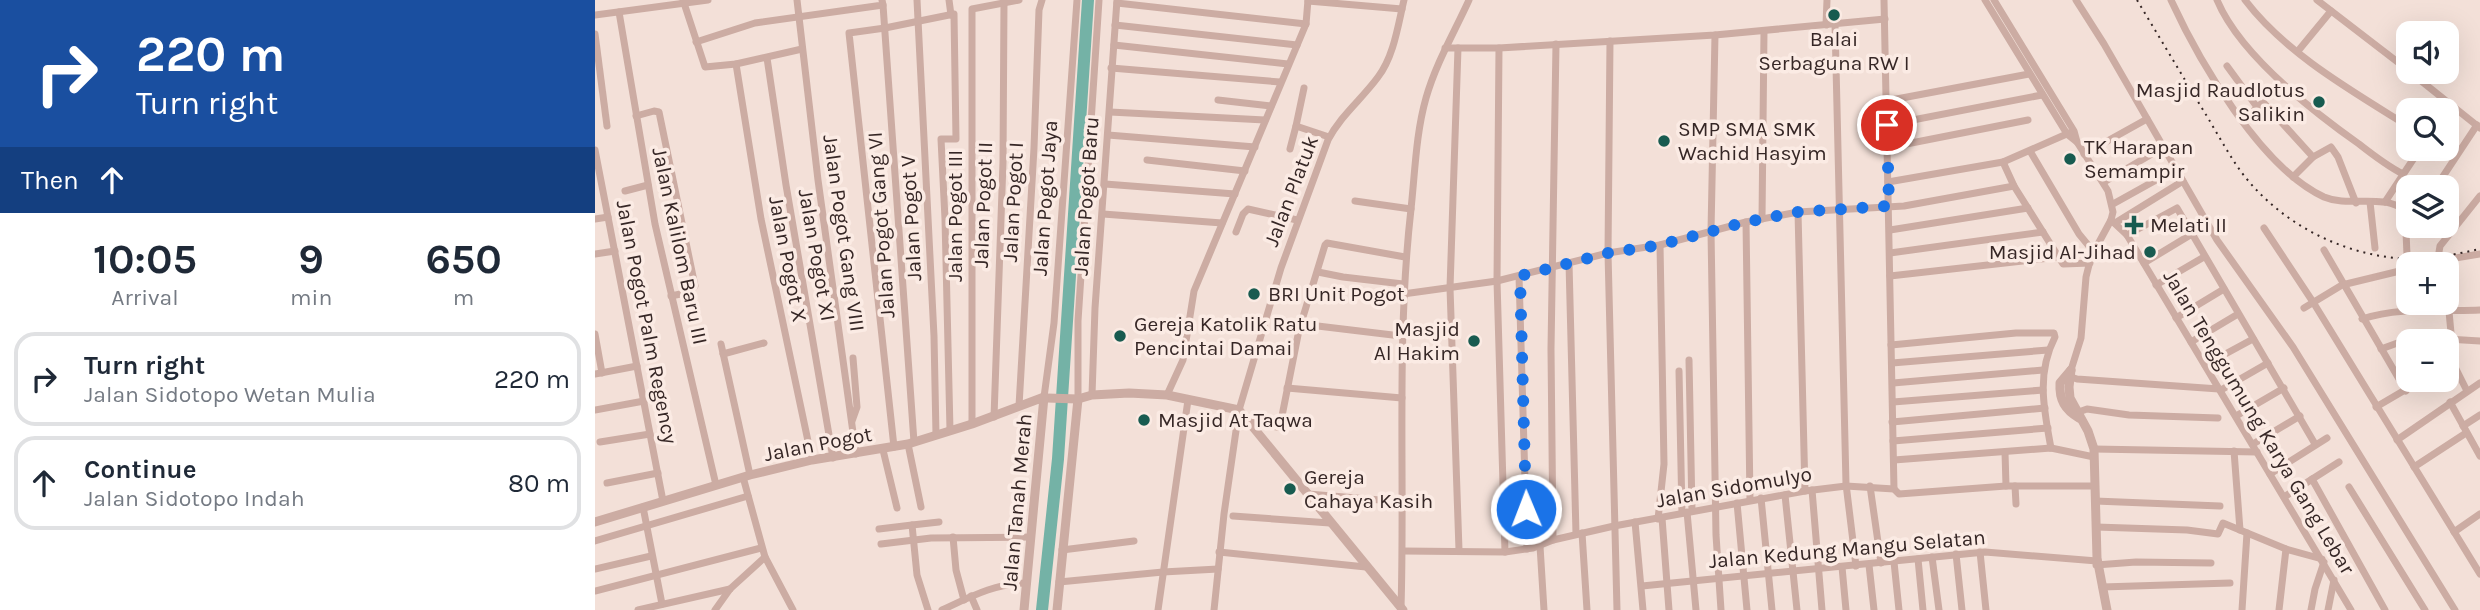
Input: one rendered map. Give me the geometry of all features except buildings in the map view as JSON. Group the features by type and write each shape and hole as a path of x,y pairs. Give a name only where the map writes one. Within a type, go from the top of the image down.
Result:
{"street":[{"path":"595,15 708,0"},
{"name":"Jalan Pogot Gang VIII","path":"797,0 856,454"},
{"name":"Jalan Pogot V","path":"917,0 936,435"},
{"path":"949,0 951,15"},
{"path":"974,6 1019,0"},
{"name":"Jalan Pogot I","path":"1019,406 1039,10 1042,0"},
{"name":"Jalan Pogot Jaya","path":"1046,397 1054,323 1077,0"},
{"path":"1057,610 1077,399 1078,321 1099,0"},
{"name":"Jalan Platuk","path":"1213,610 1239,410 1297,220 1337,122 1379,76 1388,61 1404,0"},
{"path":"1402,609 1404,502 1401,336 1405,257 1426,100 1445,48 1469,0"},
{"path":"1826,25 1827,0"},
{"path":"1884,0 1894,489"},
{"path":"1985,0 2042,95 2104,182 2113,204 2113,222"},
{"path":"1994,0 2070,132"},
{"path":"2076,0 2217,240 2278,325 2455,610"},
{"path":"2171,0 2185,31 2243,121 2263,147 2293,177 2327,198 2356,203 2385,202 2396,206"},
{"path":"2217,0 2240,37 2287,88 2330,124 2403,174"},
{"path":"2245,0 2265,26 2346,87 2396,118"},
{"path":"2317,0 2396,61"},
{"path":"1167,395 1183,360 1194,291 1306,24 1308,1 1402,9"},
{"path":"684,2 705,67 736,64 802,49"},
{"name":"Jalan Pogot II","path":"993,417 1005,2"},
{"path":"1117,2 1306,24"},
{"name":"Jalan Pogot Baru","path":"1092,395 1095,308 1117,2"},
{"path":"696,42 755,23 883,3"},
{"name":"Jalan Pogot Gang VI","path":"883,3 911,443 921,507"},
{"name":"Jalan Pogot III","path":"972,424 974,6"},
{"path":"2298,51 2331,11"},
{"name":"Jalan Kalilom Baru III","path":"618,12 648,186 716,485"},
{"path":"894,447 850,32 954,14 956,139 941,139 950,430"},
{"path":"1445,48 1499,48 1764,32 1885,19"},
{"path":"1835,24 1846,486 1856,566"},
{"path":"1115,25 1297,45"},
{"path":"1762,219 1764,32"},
{"path":"595,34 607,126"},
{"path":"1715,35 1711,231 1716,536 1721,610"},
{"path":"1610,41 1608,253 1617,610"},
{"path":"1553,540 1556,44"},
{"path":"1114,45 1288,64"},
{"path":"1458,48 1450,288 1459,551"},
{"path":"1499,48 1497,281 1505,552"},
{"name":"Jalan Pogot XI","path":"767,58 833,458"},
{"name":"Jalan Pogot X","path":"736,64 761,219 812,460"},
{"path":"2227,66 2257,107"},
{"path":"1111,68 1280,82"},
{"path":"1886,101 2029,74"},
{"path":"2423,84 2437,98"},
{"path":"1290,149 1304,88"},
{"path":"1887,125 2042,95"},
{"path":"1218,100 1271,106"},
{"path":"2243,121 2263,102 2313,157"},
{"path":"636,116 656,110 659,112 695,286 690,292 671,296"},
{"path":"1110,112 1265,120"},
{"path":"2445,175 2479,127 2459,115"},
{"path":"2084,154 2147,119"},
{"path":"1886,148 2028,120"},
{"path":"1296,126 1329,137"},
{"path":"1888,182 2003,162 2070,132"},
{"path":"1108,135 1255,147"},
{"path":"2293,177 2313,157 2330,147 2333,148 2356,203"},
{"path":"2104,182 2162,148"},
{"name":"Jalan Pogot Palm Regency","path":"595,150 599,186 615,251 663,501"},
{"path":"2030,151 2079,234 2093,251"},
{"path":"1147,160 1245,171"},
{"path":"2385,202 2412,161"},
{"path":"2003,162 2014,186 2063,264 2089,263"},
{"path":"2113,204 2176,169"},
{"path":"2105,610 2095,562 2095,501 2092,486 2094,453 2091,437 2077,415 2069,393 2068,374 2081,338 2089,263 2093,251 2113,222 2183,181"},
{"path":"1105,184 1235,194"},
{"path":"625,191 648,186"},
{"path":"1403,294 1497,281 1608,253 1660,245 1746,222 1798,212 1889,206 2014,186"},
{"path":"2459,222 2480,196"},
{"path":"1355,201 1411,209"},
{"path":"2370,202 2375,248"},
{"path":"2127,235 2176,207 2315,444"},
{"path":"1890,230 2028,208"},
{"path":"1236,232 1243,214 1248,209 1297,220"},
{"path":"1798,212 1808,491 1822,610"},
{"path":"1103,214 1222,223"},
{"path":"595,219 608,217"},
{"path":"1746,222 1751,500"},
{"name":"Jalan Tenggumung Karya Gang Lebar","path":"2113,222 2127,235 2351,610"},
{"path":"2264,228 2313,302 2480,573"},
{"path":"1890,253 2043,232"},
{"path":"2144,264 2192,234"},
{"path":"1250,422 1280,426 1301,324 1327,243 1405,257"},
{"path":"1660,245 1664,464 1660,518 1669,610"},
{"path":"2324,250 2396,374"},
{"path":"595,254 615,251"},
{"path":"2459,258 2480,254"},
{"path":"1890,275 2058,257"},
{"path":"2156,285 2204,257"},
{"path":"1569,263 1579,534 1587,610"},
{"path":"1318,272 1343,278 1403,284"},
{"path":"2304,308 2342,285 2396,272"},
{"path":"1520,276 1527,549"},
{"path":"2176,318 2224,289"},
{"path":"2459,311 2480,310"},
{"path":"2362,318 2396,311"},
{"path":"2191,342 2238,314"},
{"path":"1301,324 1401,336"},
{"path":"1891,345 2051,332 2055,335 2043,370 2043,390 2052,448"},
{"path":"595,334 599,373 637,366"},
{"path":"2204,365 2253,339"},
{"path":"2459,340 2480,341"},
{"path":"723,354 764,343"},
{"path":"721,344 748,496 761,548 793,610"},
{"path":"2381,349 2396,344"},
{"path":"1892,363 2048,350"},
{"path":"852,421 857,407 853,358"},
{"path":"1687,512 1689,360"},
{"path":"2068,374 2077,379 2220,389 2268,363"},
{"path":"1893,383 2043,370"},
{"path":"1679,371 1696,610"},
{"path":"2459,379 2467,391"},
{"path":"2397,440 2480,383"},
{"path":"1287,388 1402,398"},
{"path":"2236,416 2284,388"},
{"path":"1893,402 2043,390"},
{"path":"2377,407 2404,392"},
{"path":"1046,397 1077,399 1092,395 1129,393 1167,395 1239,410 1402,609"},
{"name":"Jalan Pogot","path":"595,522 746,476 812,460 883,450 911,443 1046,397"},
{"name":"Jalan Tanah Merah","path":"1024,610 1046,397"},
{"path":"1158,610 1188,400"},
{"path":"595,410 643,401"},
{"path":"2450,402 2480,455"},
{"path":"1892,422 2045,408"},
{"path":"2077,415 2087,409 2129,415 2218,418"},
{"path":"2414,467 2465,430 2480,415"},
{"path":"2253,444 2300,416"},
{"path":"1893,441 2048,428"},
{"path":"600,442 650,434"},
{"path":"2270,474 2327,438"},
{"path":"1894,460 2052,448 2094,453 2257,452"},
{"path":"883,450 897,508"},
{"path":"2234,451 2244,531 2242,610"},
{"path":"2005,452 2006,486"},
{"path":"2284,497 2339,463"},
{"path":"607,483 658,473"},
{"path":"2312,479 2385,610"},
{"name":"Jalan Sidomulyo","path":"1403,551 1505,552 1527,549 1614,526 1751,500 1846,486 1894,489 1899,494 2006,486 2092,486"},
{"path":"1870,486 1881,563"},
{"path":"2015,486 2016,504"},
{"path":"2349,487 2425,610"},
{"path":"1308,494 1404,502"},
{"path":"1786,495 1797,610"},
{"path":"595,541 748,496"},
{"path":"1761,499 1772,610"},
{"path":"2095,501 2220,506"},
{"path":"1737,503 1747,610"},
{"path":"643,507 662,604"},
{"path":"2454,532 2480,514"},
{"path":"1233,516 1330,523"},
{"path":"879,529 939,522"},
{"path":"1635,522 1643,610"},
{"path":"2096,527 2187,530 2217,534 2223,523 2323,561 2311,610"},
{"path":"912,525 917,575 928,610"},
{"path":"881,544 953,537 1031,537"},
{"path":"953,537 955,570 967,598 977,610"},
{"path":"1062,550 1134,541"},
{"path":"1540,546 1544,610"},
{"path":"595,591 761,548"},
{"path":"2279,610 2286,549"},
{"path":"1219,552 1366,568"},
{"path":"1980,552 1986,610"},
{"name":"Jalan Kedung Mangu Selatan","path":"1642,586 1793,573 1980,552 2095,562 2211,563"},
{"path":"1956,554 1962,610"},
{"path":"595,569 651,556"},
{"path":"715,610 730,589 765,557"},
{"path":"1933,557 1938,610"},
{"path":"1919,559 1923,610"},
{"path":"1894,562 1899,610"},
{"path":"2095,562 2105,610"},
{"path":"1870,565 1874,610"},
{"path":"1842,567 1846,610"},
{"path":"1059,582 1217,569"},
{"path":"2328,610 2334,579"},
{"path":"942,610 1002,585 1027,583"},
{"path":"2102,587 2230,583"},
{"path":"638,610 730,589"},
{"path":"1213,610 1220,610"}],"waterway":[{"path":"1042,610 1058,459 1088,0"}],"railway":[{"path":"2137,0 2242,173 2258,191 2294,222 2336,243 2382,256 2425,259 2480,249"}],"place":[{"name":"Balai Serbaguna RW I","path":"1834,15"},
{"name":"Masjid Raudlotus Salikin","path":"2319,102"},
{"name":"SMP SMA SMK Wachid Hasyim","path":"1664,141"},
{"name":"TK Harapan Semampir","path":"2070,159"},
{"name":"Melati II","path":"2134,225"},
{"name":"Masjid Al-Jihad","path":"2150,252"},
{"name":"BRI Unit Pogot","path":"1254,294"},
{"name":"Gereja Katolik Ratu Pencintai Damai","path":"1120,336"},
{"name":"Masjid Al Hakim","path":"1474,341"},
{"name":"Masjid At Taqwa","path":"1144,420"},
{"name":"Gereja Cahaya Kasih","path":"1290,489"}],"route":[{"path":"1526,509 1520,276 1608,253 1660,245 1746,222 1798,212 1889,206 1887,125"}]}
